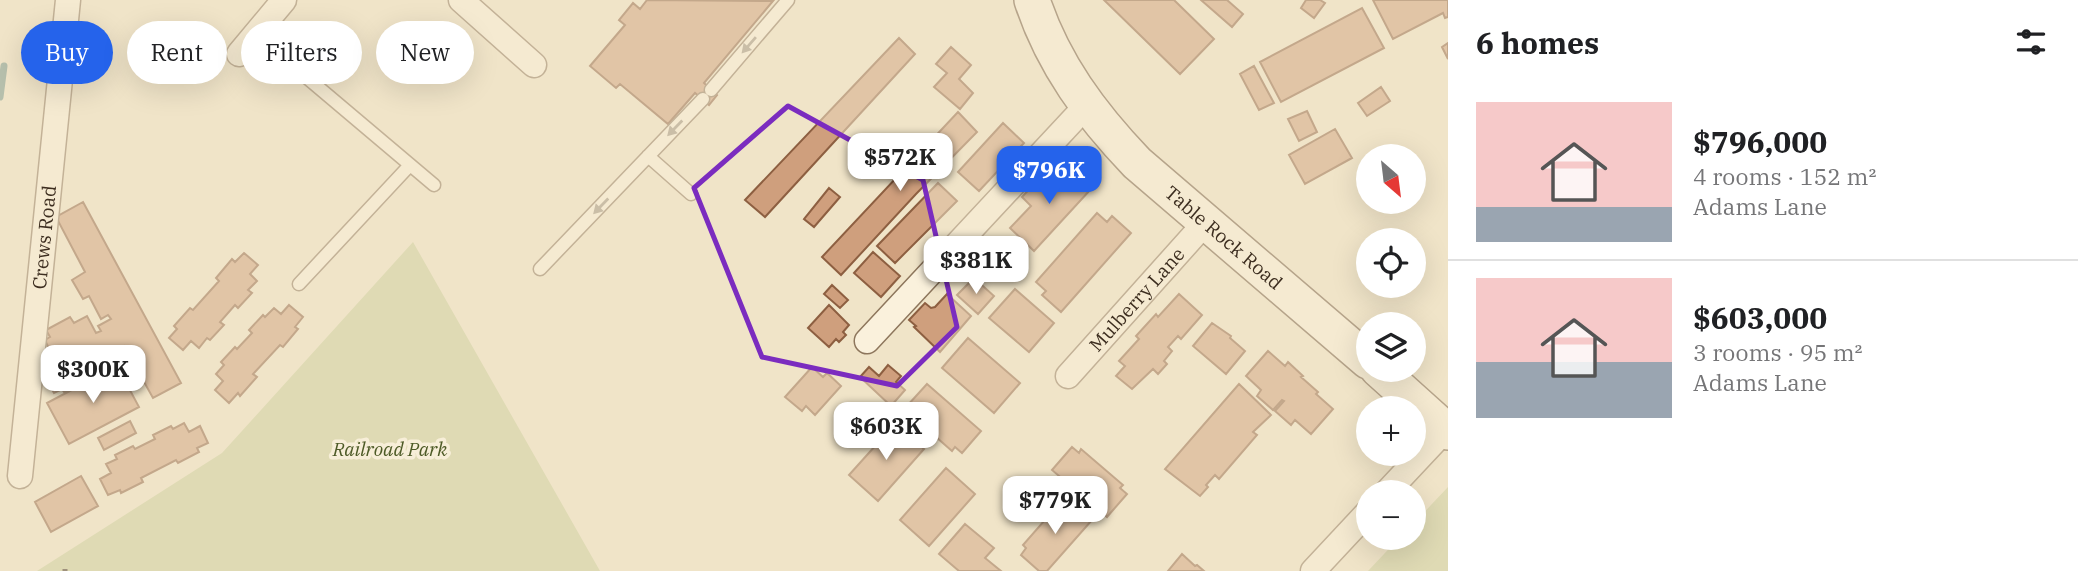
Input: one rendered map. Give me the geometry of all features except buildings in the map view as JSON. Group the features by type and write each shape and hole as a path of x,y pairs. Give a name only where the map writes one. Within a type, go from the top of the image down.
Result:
{"main road":[{"name":"Table Rock Road","path":"1032,0 1072,86 1105,130 1137,163 1205,223 1356,350"},
{"path":"1393,382 1447,430"}],"street":[{"name":"Crews Road","path":"20,476 68,0"},
{"path":"239,54 284,0"},
{"path":"461,0 534,65"},
{"path":"867,341 1086,106"},
{"name":"Mulberry Lane","path":"1068,376 1205,223"},
{"path":"1399,480 1447,430"},
{"path":"1313,571 1356,525"}],"lane":[{"path":"540,269 707,94 788,0"},
{"path":"239,54 286,60 434,185"},
{"path":"648,156 691,194"},
{"path":"299,284 410,165"}],"highlighted area":[{"path":"788,106 923,180 957,327 897,386 762,357 694,188"}],"green space":[{"name":"Railroad Park","path":"413,242 600,571 37,571 222,453"},
{"path":"1448,487 1448,571 1368,571 1388,550 1426,550 1426,510"}],"waterway":[{"path":"0,97 4,66"}]}
